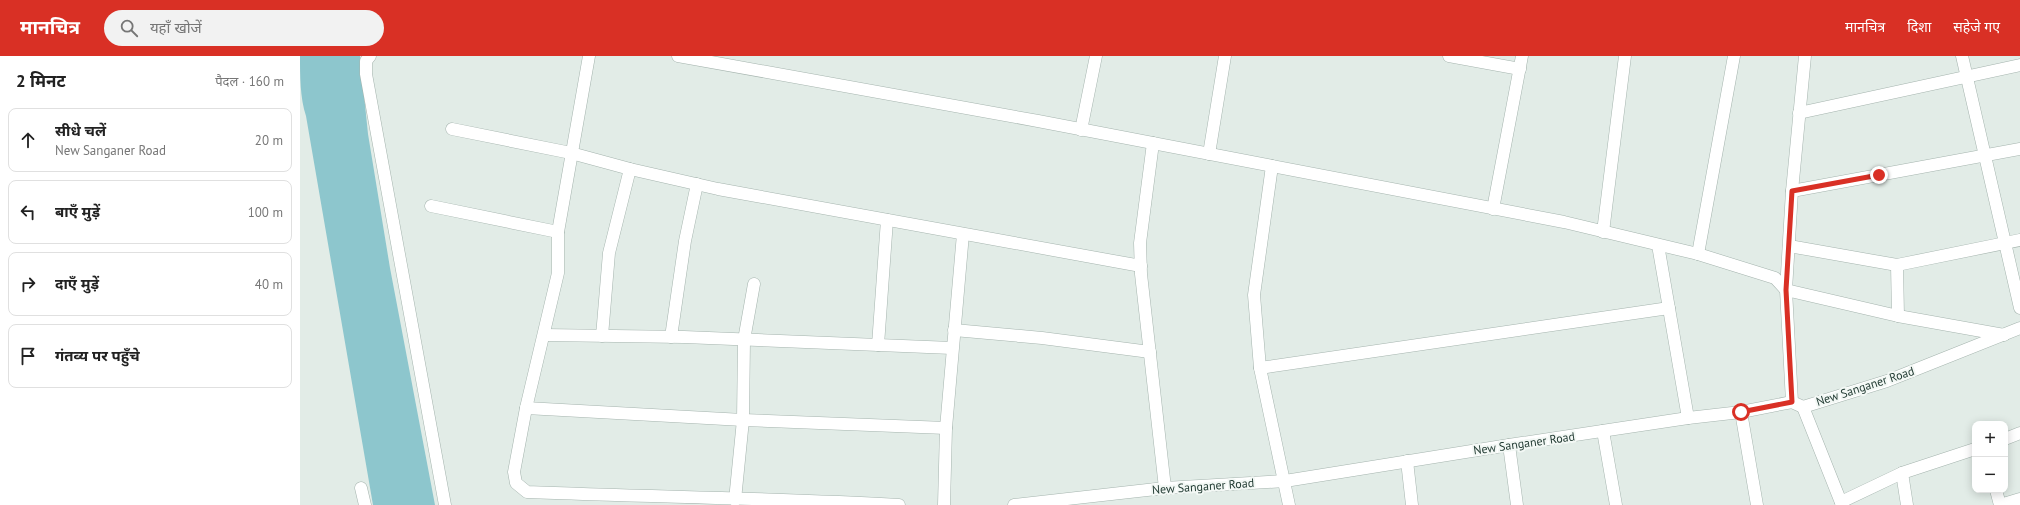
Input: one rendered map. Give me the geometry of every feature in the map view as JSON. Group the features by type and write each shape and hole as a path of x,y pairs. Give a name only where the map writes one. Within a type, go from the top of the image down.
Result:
{"street":[{"path":"370,56 366,61 366,74 445,505"},
{"path":"589,56 558,232 558,273 526,408 514,472 516,483 527,492 899,505"},
{"path":"678,56 714,59 1493,209 1603,232 1698,254 1775,278 1786,290 1898,316 2004,334"},
{"path":"1081,130 1096,56"},
{"path":"1209,154 1224,56"},
{"path":"1449,56 1520,70"},
{"path":"1493,209 1522,56"},
{"path":"1603,232 1625,56"},
{"path":"1698,254 1734,56"},
{"path":"1805,56 1792,191 1786,290 1798,405 1841,504 1902,474 1972,450"},
{"path":"1962,56 2004,244 2020,308"},
{"path":"1799,113 2020,65"},
{"path":"452,129 571,153 630,170 697,184 1141,266"},
{"path":"1153,143 1140,243 1141,266 1165,488"},
{"path":"1792,191 2020,149"},
{"path":"1272,166 1254,295 1260,368 1289,505"},
{"path":"602,336 609,253 630,170"},
{"path":"671,337 684,241 697,184"},
{"path":"431,206 558,232"},
{"path":"878,345 887,220"},
{"path":"944,505 946,428 963,234"},
{"path":"1789,246 1897,265 2020,240"},
{"path":"1658,245 1688,418"},
{"path":"1897,265 1898,316"},
{"path":"735,500 743,420 744,340 754,284"},
{"path":"1260,368 1669,308"},
{"name":"New Sanganer Road","path":"1014,505 1165,488 1285,481 1407,460 1688,418 1798,405 1887,381 2020,328"},
{"path":"954,330 1042,338 1150,352"},
{"path":"544,335 671,337 952,348"},
{"path":"526,408 743,420 946,428"},
{"path":"1741,412 1757,505"},
{"path":"1603,431 1616,505"},
{"path":"2008,438 2020,434"},
{"path":"1509,445 1517,505"},
{"path":"1407,460 1412,505"},
{"path":"1902,474 1907,505"},
{"path":"361,488 365,505"},
{"path":"1997,493 2000,505 2020,499"}],"water":[{"path":"300,56 360,56 368,134 390,268 435,505 373,505 301,94"}],"route":[{"path":"1741,412 1792,402 1786,290 1792,191 1879,175"}]}
